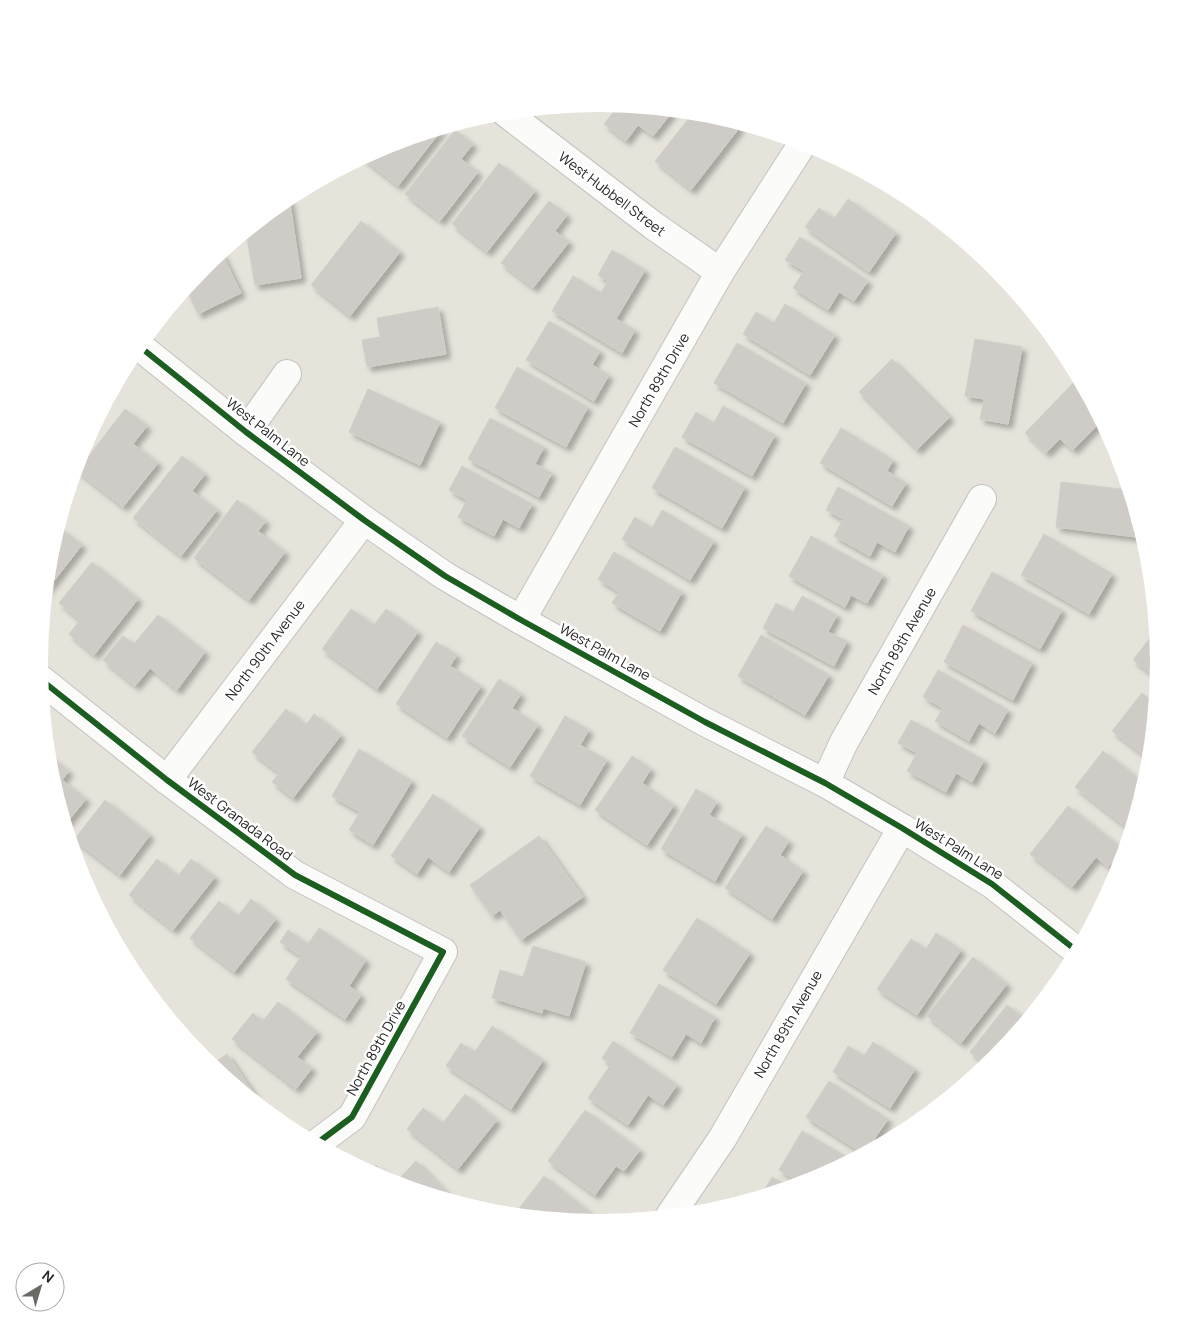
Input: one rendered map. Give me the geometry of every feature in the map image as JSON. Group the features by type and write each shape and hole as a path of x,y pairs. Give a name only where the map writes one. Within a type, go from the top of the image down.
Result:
{"street":[{"name":"West Hubbell Street","path":"514,119 654,226 720,272"},
{"name":"North 89th Drive","path":"521,620 720,272 798,149"},
{"name":"West Palm Lane","path":"145,351 246,432 364,520 445,576 705,722 825,783 902,828 992,884 1072,947"},
{"name":"West Palm Lane","path":"246,432 287,374"},
{"name":"North 89th Avenue","path":"825,783 844,742 982,499"},
{"name":"North 90th Avenue","path":"167,780 364,520"},
{"name":"West Granada Road","path":"49,685 167,780 295,875 442,952"},
{"name":"North 89th Avenue","path":"674,1209 722,1139 902,828"},
{"name":"North 89th Drive","path":"321,1140 352,1117 442,952"}],"building":[{"path":"613,112 668,117 653,136 638,125 626,141 604,124"},
{"path":"688,120 738,130 691,190 655,161"},
{"path":"456,131 473,144 461,159 478,172 440,221 405,194 454,132"},
{"path":"436,137 398,186 368,163"},
{"path":"499,163 535,191 487,252 452,224"},
{"path":"848,199 896,233 869,272 805,227 819,208 834,219"},
{"path":"549,201 567,215 555,231 569,242 533,288 501,263"},
{"path":"290,207 301,278 255,285 247,239"},
{"path":"361,221 400,252 350,316 311,285"},
{"path":"800,237 868,281 854,301 839,292 828,310 793,288 804,271 785,260"},
{"path":"612,250 645,270 616,319 635,330 622,353 552,311 573,276 601,293 608,281 598,275"},
{"path":"224,259 241,293 198,314 189,295"},
{"path":"785,304 835,335 810,375 743,334 756,312 774,323"},
{"path":"438,307 446,354 367,367 362,340 380,337 377,318"},
{"path":"549,321 600,351 592,365 609,375 594,401 526,360"},
{"path":"975,339 1022,347 1008,424 980,419 984,399 965,396"},
{"path":"737,343 806,383 783,423 714,383"},
{"path":"892,359 950,417 917,450 859,392"},
{"path":"517,367 588,407 566,447 495,408"},
{"path":"1074,383 1097,426 1073,450 1060,439 1046,453 1025,433"},
{"path":"368,389 440,422 420,465 349,432"},
{"path":"723,406 775,435 752,476 682,437 696,412 714,423"},
{"path":"125,409 147,426 133,444 158,463 123,507 81,474 87,458"},
{"path":"490,418 544,447 535,464 552,473 539,497 468,459"},
{"path":"841,428 893,460 887,471 906,483 892,506 820,463"},
{"path":"675,447 745,487 722,528 652,488"},
{"path":"182,456 205,474 192,491 217,510 181,556 133,518"},
{"path":"462,466 532,504 519,528 503,519 494,536 458,517 467,500 449,490"},
{"path":"1061,482 1122,489 1136,537 1056,527"},
{"path":"838,487 909,526 895,552 877,542 870,556 834,536 843,519 826,510"},
{"path":"237,500 266,521 258,531 285,552 249,600 194,558"},
{"path":"662,510 714,541 690,580 622,539 635,517 652,528"},
{"path":"64,531 82,545 54,581"},
{"path":"1044,534 1112,574 1089,614 1021,575"},
{"path":"811,536 883,575 867,603 851,595 845,607 789,576"},
{"path":"614,552 682,592 660,631 612,603 619,592 598,579"},
{"path":"92,562 138,599 94,655 69,634 80,620 59,603"},
{"path":"992,572 1062,610 1040,649 971,611"},
{"path":"802,596 837,615 828,632 847,641 834,666 763,628 776,603 793,612"},
{"path":"351,609 374,625 386,609 418,632 377,689 322,649"},
{"path":"158,615 205,652 177,690 150,668 135,686 103,660 123,636 134,644"},
{"path":"963,625 1032,663 1013,700 944,662"},
{"path":"761,635 829,675 805,715 738,676"},
{"path":"1149,639 1150,673 1133,660"},
{"path":"436,642 457,655 450,666 481,686 447,738 396,704"},
{"path":"938,670 1008,710 995,733 979,723 969,741 935,721 943,708 923,697"},
{"path":"499,679 521,694 512,708 538,725 510,767 462,736"},
{"path":"1142,693 1149,698 1143,754 1112,731"},
{"path":"286,709 306,725 314,714 341,735 293,798 272,782 279,773 252,752"},
{"path":"565,716 589,730 580,745 607,760 580,805 530,776"},
{"path":"911,720 984,760 972,782 956,773 946,792 907,771 917,753 898,743"},
{"path":"359,749 412,781 373,845 349,830 360,812 332,796"},
{"path":"1103,751 1138,779 1126,827 1075,787"},
{"path":"632,756 651,769 642,783 674,805 647,845 595,810"},
{"path":"56,761 69,771 62,780 86,799 70,819"},
{"path":"696,789 717,802 709,815 742,834 715,881 661,849"},
{"path":"433,794 480,827 449,872 428,857 417,874 391,856"},
{"path":"105,800 150,835 120,875 78,843 76,838"},
{"path":"1068,806 1119,846 1115,859 1108,867 1096,857 1072,887 1030,854"},
{"path":"766,826 789,841 780,855 803,871 772,919 725,888"},
{"path":"539,836 583,897 521,940 500,910 492,916 470,885"},
{"path":"157,859 178,876 191,859 215,877 173,930 129,895"},
{"path":"251,899 276,919 234,972 190,938 219,901 238,916"},
{"path":"697,918 750,953 716,1004 663,970"},
{"path":"319,928 366,960 349,986 361,995 345,1019 286,979 301,956 280,942 288,930 308,944"},
{"path":"936,933 961,950 917,1015 877,989 911,939 926,949"},
{"path":"533,946 586,962 569,1016 543,1008 542,1013 492,998 500,970 523,977"},
{"path":"973,957 1007,984 961,1043 927,1016"},
{"path":"659,984 715,1017 701,1043 686,1034 672,1057 630,1033"},
{"path":"278,1002 317,1032 297,1057 312,1068 296,1089 232,1039 253,1013 263,1021"},
{"path":"1007,1005 1023,1017 981,1061 970,1052"},
{"path":"492,1026 543,1060 511,1109 446,1066 461,1043 475,1052"},
{"path":"613,1041 677,1085 663,1105 648,1095 628,1125 588,1098 611,1064 602,1058"},
{"path":"873,1042 915,1069 890,1108 833,1072 848,1046 864,1056"},
{"path":"227,1054 254,1094 235,1078 217,1061"},
{"path":"829,1081 888,1119 872,1143 858,1150 806,1117"},
{"path":"465,1094 497,1120 458,1169 407,1129 423,1108 443,1123"},
{"path":"585,1110 640,1150 624,1171 616,1166 595,1195 548,1161"},
{"path":"802,1131 846,1156 794,1179 779,1170"},
{"path":"416,1161 448,1194 422,1186 400,1178"},
{"path":"544,1176 593,1215 563,1214 519,1209"},
{"path":"772,1177 783,1183 776,1186 765,1189"}],"cycle path":[{"path":"145,351 246,432 364,520 445,576 705,722 825,783 902,828 992,884 1072,947"},
{"path":"49,686 167,780 295,875 443,952 352,1117 321,1140"}]}
